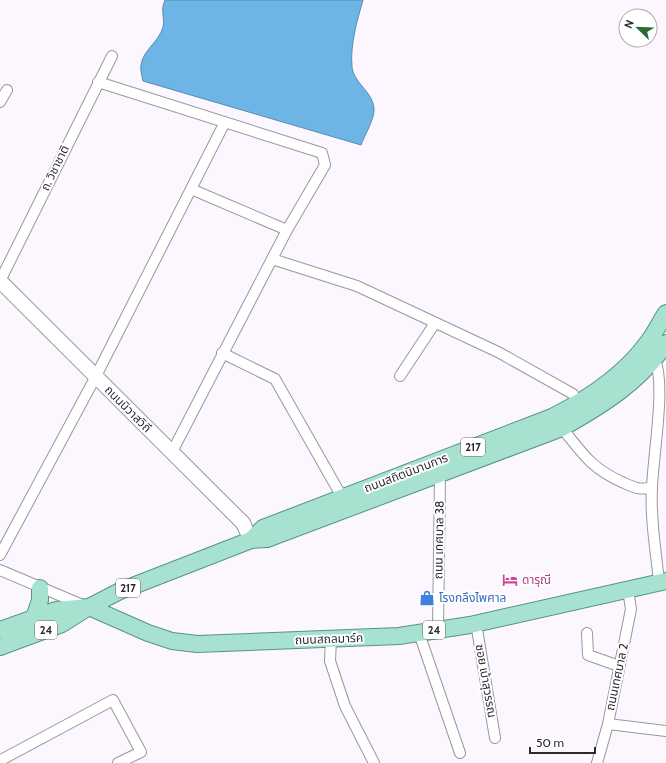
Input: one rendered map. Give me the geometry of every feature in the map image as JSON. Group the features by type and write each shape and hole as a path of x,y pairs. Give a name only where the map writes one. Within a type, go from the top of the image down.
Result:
{"main road":[{"name":"ถนนนิวาสวิถี","path":"0,281 243,522 251,540"},
{"name":"ถนนสถิตนิมานการ","path":"251,540 264,528 552,416 578,404 618,375 648,342 666,313"},
{"name":"ถนนสถิตนิมานการ","path":"0,647 62,624 89,607 120,591 251,540 267,539 562,428 594,410 626,387 655,360 666,343"},
{"name":"ถนนสถลมาร์ค","path":"89,607 148,633 172,641 196,644 399,636 476,623 663,581"},
{"path":"34,618 40,600 40,588"},
{"name":"ถนนสถิตนิมานการ","path":"0,630 56,610 89,607"}],"street":[{"name":"ถ. วิชาชาติ","path":"0,281 112,56"},
{"path":"98,82 322,153 325,164 287,230 172,452"},
{"path":"0,102 7,90"},
{"path":"0,555 96,376 225,122"},
{"path":"191,188 287,230"},
{"path":"272,259 357,286 498,352 573,394 578,404"},
{"path":"400,376 435,323"},
{"path":"222,353 274,379 342,497"},
{"path":"655,360 660,366 666,388 665,411 656,450 652,487 652,508 663,581"},
{"path":"562,428 597,469 636,488 643,490 652,487"},
{"name":"ถนน เทศบาล 38","path":"438,629 440,475"},
{"name":"ถนนสถลมาร์ค","path":"0,570 40,588 89,607"},
{"name":"ถนนเทศบาล 2","path":"597,763 608,724 631,610 628,590"},
{"name":"ซอย เบ้าสุวรรณ","path":"476,623 496,738"},
{"path":"419,633 460,753"},
{"path":"587,633 588,655 619,666"},
{"path":"331,638 330,661 345,706 374,763"},
{"path":"1,760 113,700 141,752 118,763"},
{"path":"608,724 666,731"}],"water":[{"path":"165,0 363,0 353,42 352,67 356,79 371,99 374,114 361,145 143,81 141,69 142,60 163,27 163,7"}],"place":[{"name":"ดารุณี","path":"510,580"},
{"name":"โรงกลึงไพศาล","path":"427,598"}]}
